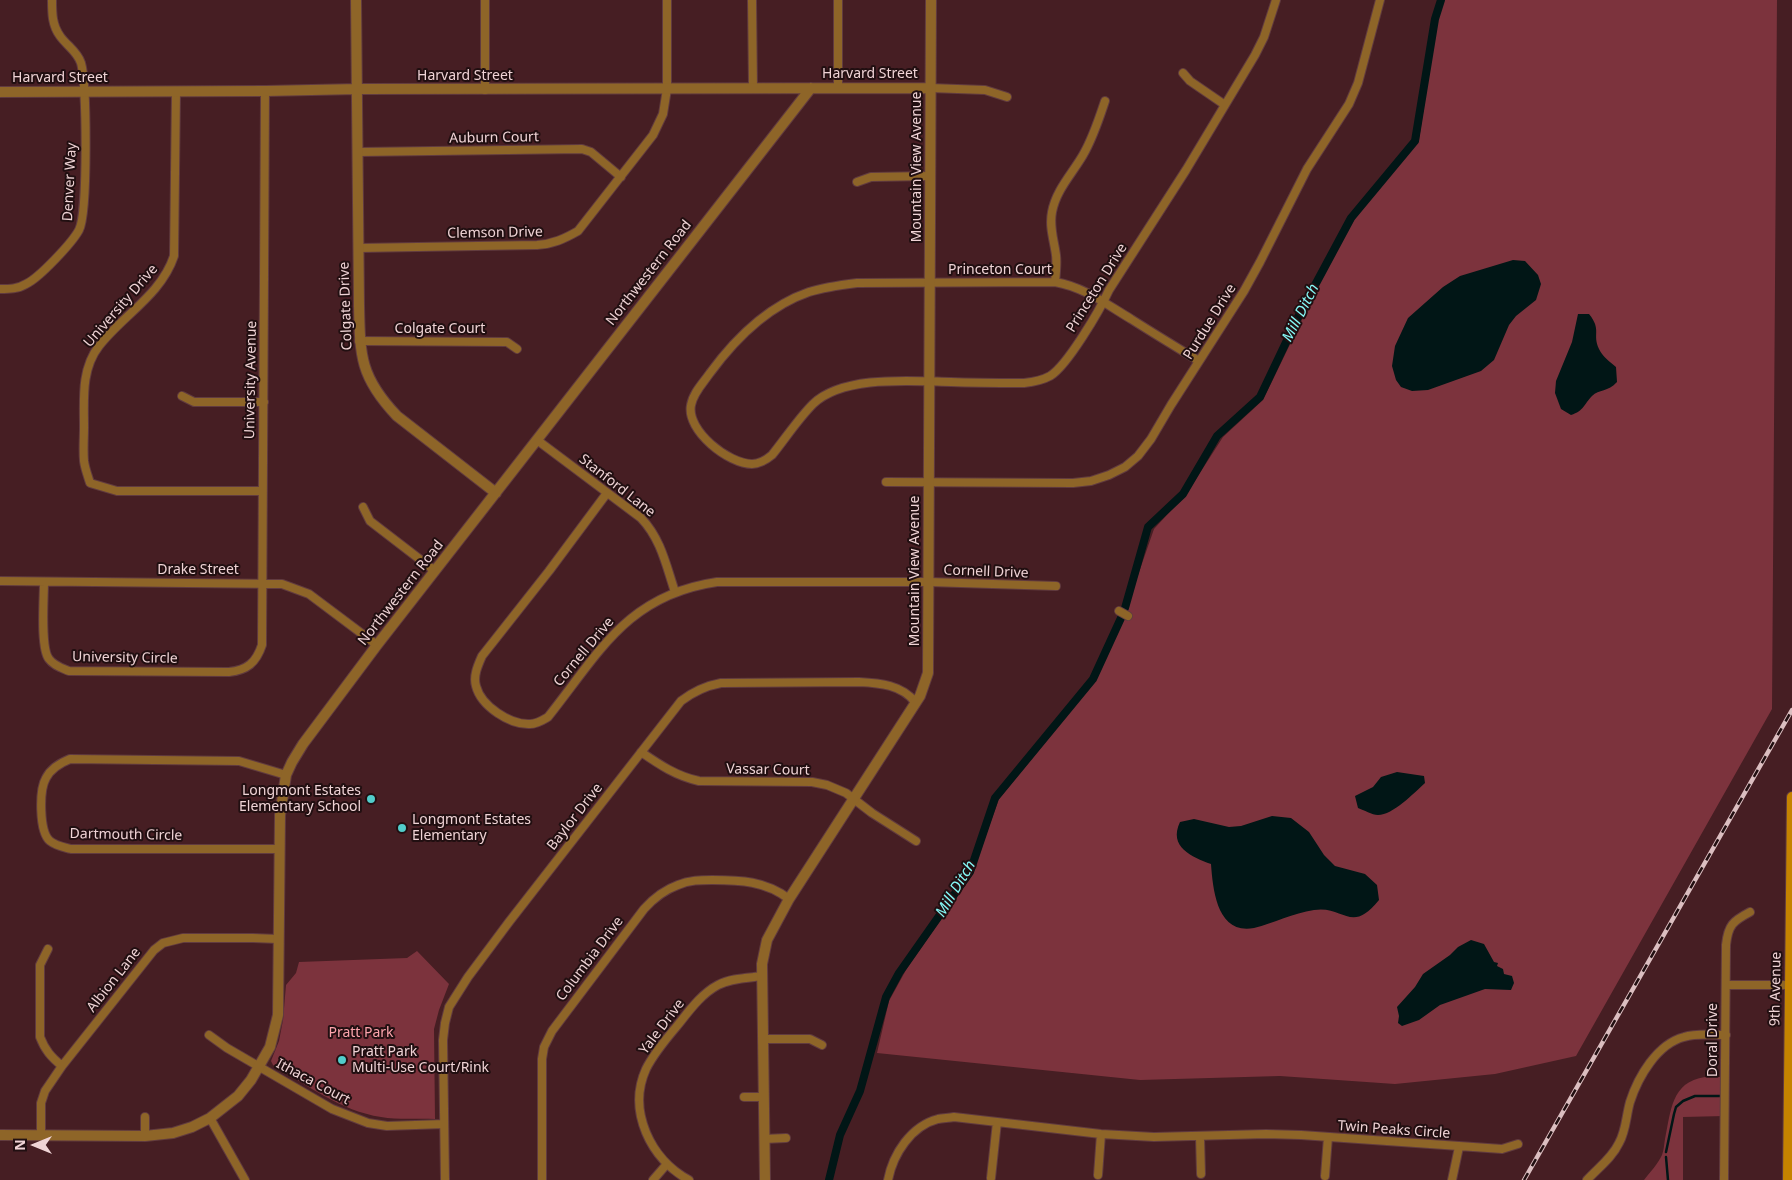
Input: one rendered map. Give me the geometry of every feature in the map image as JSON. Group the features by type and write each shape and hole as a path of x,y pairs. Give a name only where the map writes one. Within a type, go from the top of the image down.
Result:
{"main road":[{"name":"9th Avenue","path":"1788,1180 1792,798"}],"street":[{"name":"Denver Way","path":"0,289 24,286 32,280 71,241 79,230 82,220 86,162 84,77 81,62 75,52 60,37 55,27 52,0"},
{"name":"Colgate Drive","path":"356,0 360,341 364,368 384,402 397,416 496,493"},
{"path":"485,0 485,90"},
{"name":"Clemson Drive","path":"358,248 549,244 564,240 578,231 657,129 663,114 667,89 666,0"},
{"path":"752,0 753,89"},
{"path":"838,0 838,88"},
{"name":"Mountain View Avenue","path":"765,1180 763,956 767,940 789,900 916,702 923,690 928,673 931,0"},
{"name":"Princeton Drive","path":"930,381 1024,383 1038,381 1050,376 1058,369 1077,344 1104,302 1255,55 1264,38 1276,0"},
{"name":"Purdue Drive","path":"886,482 1073,483 1091,481 1109,475 1138,456 1151,440 1256,270 1307,169 1349,104 1358,83 1380,0"},
{"path":"1183,73 1190,81 1225,105"},
{"name":"Northwestern Road","path":"0,1136 145,1136 173,1133 192,1127 210,1118 238,1096 251,1080 270,1047 278,1015 278,849 281,802 286,775 303,744 377,645 811,88"},
{"name":"Harvard Street","path":"0,92 930,88"},
{"path":"930,88 986,90 1007,97"},
{"name":"University Drive","path":"176,91 174,256 164,278 99,346 92,357 84,387 84,463 90,483 117,491 262,491"},
{"name":"University Avenue","path":"250,666 258,656 262,646 265,91"},
{"path":"1056,282 1056,256 1051,228 1056,198 1083,155 1094,133 1105,101"},
{"name":"Auburn Court","path":"358,152 582,149 591,152 621,177"},
{"path":"857,182 872,177 930,176"},
{"name":"Princeton Court","path":"930,381 864,383 846,387 829,394 814,404 772,455 764,461 754,464 735,460 714,446 700,434 690,413 693,397 725,353 757,322 781,306 808,292 858,283 1056,282 1083,289 1199,362"},
{"name":"Colgate Court","path":"360,341 507,342 518,349"},
{"path":"182,396 194,402 264,402"},
{"name":"Stanford Lane","path":"538,440 641,518 651,529 659,542 675,592"},
{"name":"Cornell Drive","path":"607,493 482,656 477,667 475,679 478,693 503,717 517,723 531,724 548,717 608,640 629,619 651,604 675,592 695,585 716,582 929,582 1056,586"},
{"path":"363,507 370,521 435,571"},
{"name":"Drake Street","path":"0,581 263,582 282,584 309,594 377,645"},
{"name":"University Circle","path":"44,582 44,646 49,660 58,667 69,671 229,672 241,671 250,666"},
{"path":"1119,611 1128,616"},
{"name":"Baylor Drive","path":"445,1180 443,1040 445,1023 450,1007 468,977 509,922 681,701 694,691 721,683 868,682 906,692 916,702"},
{"name":"Vassar Court","path":"641,752 669,772 699,781 812,782 827,785 843,791 872,813 916,841"},
{"name":"Dartmouth Circle","path":"278,849 71,849 60,847 49,841 42,826 44,782 51,770 60,763 70,760 239,761 286,775"},
{"name":"Columbia Drive","path":"542,1180 542,1059 547,1040 644,909 658,895 679,884 697,880 747,881 761,884 782,894 789,900"},
{"name":"Doral Drive","path":"1724,1180 1726,949 1729,930 1735,920 1750,912"},
{"name":"Albion Lane","path":"40,1135 41,1103 45,1091 62,1066 154,950 163,944 183,938 278,940"},
{"path":"48,949 40,965 40,1037 52,1058 62,1066"},
{"name":"Yale Drive","path":"689,1180 666,1165 655,1150 645,1130 640,1098 642,1081 647,1068 663,1043 706,992 719,984 733,980 763,976"},
{"path":"1726,985 1790,985"},
{"name":"Ithaca Court","path":"208,1034 227,1048 332,1109 368,1122 387,1126 444,1124"},
{"path":"1587,1180 1607,1161 1617,1148 1623,1134 1634,1092 1660,1050 1686,1036 1726,1035"},
{"path":"764,1039 810,1039 822,1045"},
{"path":"744,1097 763,1097"},
{"path":"145,1117 145,1136"},
{"name":"Twin Peaks Circle","path":"888,1180 895,1155 904,1143 921,1128 938,1119 954,1117 1101,1134 1154,1137 1266,1134 1417,1142 1502,1149 1518,1144"},
{"path":"210,1118 245,1180"},
{"path":"992,1178 997,1122"},
{"path":"1098,1175 1101,1134"},
{"path":"1200,1137 1201,1174"},
{"name":"Twin Peaks Circle","path":"1325,1176 1328,1137"},
{"path":"764,1139 786,1138"},
{"name":"Twin Peaks Circle","path":"1452,1180 1460,1147"},
{"path":"653,1180 666,1165"}],"green space":[{"path":"1443,0 1777,0 1772,709 1576,1056 1495,1074 1395,1084 1280,1076 1140,1080 877,1053 889,1001 906,970 972,874 999,799 1094,682 1121,624 1154,529 1187,493 1223,437 1263,400 1329,264 1358,213 1419,140 1437,18"},
{"name":"Pratt Park","path":"417,951 449,984 434,1029 435,1119 401,1119 366,1114 338,1103 273,1065 271,1061 279,1041 283,1020 286,985 296,973 299,962 407,958"},
{"path":"1705,1077 1725,1077 1725,1116 1683,1117 1683,1180 1644,1180 1662,1155 1674,1099 1685,1085"}],"shaded area":[{"path":"1513,260 1525,261 1538,275 1541,284 1536,300 1516,316 1509,325 1494,360 1481,371 1428,390 1412,391 1401,387 1396,380 1392,366 1395,346 1408,318 1443,287 1460,276"},
{"path":"1578,314 1589,314 1593,319 1596,328 1597,344 1604,356 1616,367 1617,382 1595,394 1581,409 1571,415 1561,409 1555,393 1556,381 1572,342"},
{"path":"1397,772 1424,776 1425,783 1403,803 1384,814 1376,815 1358,808 1355,796 1373,787 1381,777"},
{"path":"1272,816 1291,818 1309,832 1324,855 1335,866 1365,874 1377,885 1379,900 1361,916 1354,917 1333,911 1314,910 1254,928 1242,928 1232,925 1219,908 1213,886 1211,864 1196,858 1184,850 1180,844 1177,838 1177,831 1180,822 1194,819 1229,827 1241,826"},
{"path":"1471,940 1484,944 1494,962 1498,963 1497,966 1503,969 1504,974 1512,976 1514,983 1511,990 1485,989 1440,1005 1419,1020 1402,1026 1398,1023 1397,1007 1415,987 1423,974 1458,947"}],"waterway":[{"name":"Mill Ditch","path":"1125,608 1148,527 1183,494 1217,436 1260,397 1299,315 1351,218 1415,141 1435,19 1441,0"},
{"name":"Mill Ditch","path":"829,1180 840,1135 860,1091 886,997 899,973 970,872 995,798 1093,679 1121,618"},
{"path":"1666,1152 1676,1107 1683,1101 1695,1096 1724,1096"},
{"path":"1666,1157 1668,1180"}],"railway":[{"path":"1524,1180 1792,710"}],"place":[{"name":"Longmont Estates Elementary School","path":"371,799"},
{"name":"Longmont Estates Elementary","path":"402,828"},
{"name":"Pratt Park Multi-Use Court/Rink","path":"342,1060"}]}
